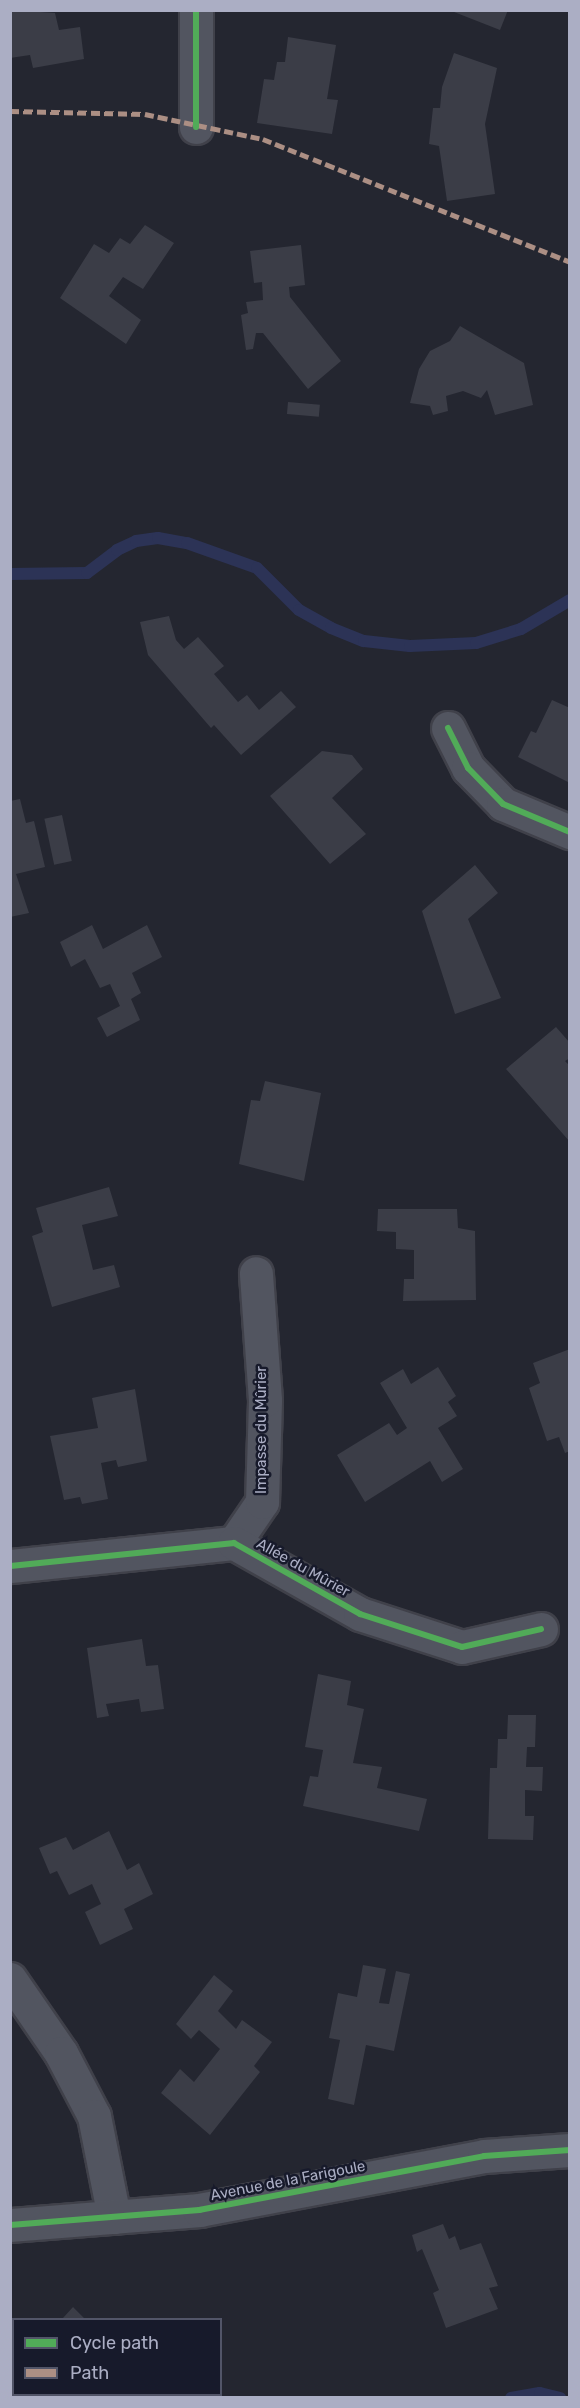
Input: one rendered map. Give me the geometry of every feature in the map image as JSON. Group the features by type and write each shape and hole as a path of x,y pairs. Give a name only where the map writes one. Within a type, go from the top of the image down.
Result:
{"street":[{"path":"196,10 196,127"},
{"path":"448,728 468,768 502,804 570,832"},
{"name":"Impasse du Mûrier","path":"234,1543 262,1502 265,1400 255,1273"},
{"name":"Allée du Mûrier","path":"11,1566 234,1543 360,1614 462,1647 541,1629"},
{"path":"10,1979 61,2053 94,2116 114,2217"},
{"name":"Avenue de la Farigoule","path":"10,2225 199,2210 484,2156 570,2150"}],"building":[{"path":"10,10 55,13 59,30 80,27 84,59 33,68 30,55 10,58"},
{"path":"449,10 508,10 500,30"},
{"path":"288,37 336,45 327,99 338,100 332,134 257,123 264,79 274,80 277,62 285,62"},
{"path":"454,53 497,68 485,124 495,194 447,201 439,146 429,144 433,108 440,108 442,87"},
{"path":"145,225 174,243 143,289 123,277 109,296 141,320 126,344 60,298 94,244 109,253 120,238 130,244"},
{"path":"301,245 305,285 289,287 290,297 341,361 308,389 263,333 256,333 253,349 246,350 241,315 248,313 246,302 263,300 262,282 254,283 250,251"},
{"path":"460,326 524,363 533,405 495,415 487,390 481,398 463,391 446,396 448,411 433,415 430,406 410,403 419,369 430,351 450,341"},
{"path":"288,402 320,405 319,417 287,414"},
{"path":"169,616 176,640 184,649 198,637 224,666 214,674 238,702 247,695 259,710 281,691 296,707 241,755 214,725 211,728 148,655 140,622"},
{"path":"552,700 570,708 570,783 518,757 531,731 536,733"},
{"path":"322,751 352,755 363,769 332,798 366,834 330,864 270,796"},
{"path":"20,799 26,823 34,821 45,867 16,874 29,913 10,917 10,801"},
{"path":"62,815 72,861 54,865 44,819"},
{"path":"475,865 498,893 468,919 501,998 455,1014 422,911"},
{"path":"92,925 103,949 147,925 162,957 132,973 141,993 131,999 140,1020 107,1037 97,1018 120,1006 110,984 100,988 85,959 71,967 60,942"},
{"path":"556,1027 570,1043 570,1058 565,1061 570,1066 570,1142 506,1069"},
{"path":"265,1081 321,1093 304,1181 239,1164 251,1100 260,1101"},
{"path":"109,1187 118,1216 82,1225 93,1270 114,1265 120,1287 52,1307 32,1236 43,1232 36,1208"},
{"path":"378,1209 457,1209 458,1228 475,1231 476,1300 403,1301 404,1279 414,1279 414,1250 396,1249 396,1232 377,1231"},
{"path":"570,1349 570,1451 565,1453 559,1437 547,1441 529,1388 540,1383 533,1363"},
{"path":"438,1367 456,1396 448,1402 457,1416 438,1428 463,1469 442,1482 430,1461 365,1502 337,1455 389,1423 397,1435 407,1428 380,1383 403,1369 411,1384"},
{"path":"135,1389 147,1461 118,1467 116,1460 101,1463 108,1499 82,1504 80,1497 64,1500 50,1436 98,1428 92,1398"},
{"path":"142,1639 146,1666 158,1665 164,1709 141,1712 139,1699 106,1704 109,1716 97,1718 87,1648"},
{"path":"318,1674 351,1681 347,1705 364,1709 353,1763 382,1767 377,1788 427,1799 419,1831 303,1806 310,1776 318,1777 323,1750 305,1747"},
{"path":"508,1715 536,1715 535,1747 527,1747 526,1767 543,1767 542,1791 525,1790 525,1816 534,1816 533,1840 488,1839 490,1768 497,1768 498,1739 507,1739"},
{"path":"109,1831 127,1870 139,1863 153,1894 124,1909 133,1929 100,1945 85,1912 101,1904 92,1884 69,1895 57,1871 50,1874 39,1848 66,1837 73,1850"},
{"path":"363,1965 386,1969 379,2003 389,2004 396,1971 410,1974 394,2051 366,2045 354,2105 328,2099 340,2040 329,2038 338,1993 357,1997"},
{"path":"214,1975 233,1991 218,2011 236,2029 242,2020 272,2042 254,2066 260,2072 210,2135 161,2093 180,2069 194,2082 220,2049 199,2030 191,2039 176,2024"},
{"path":"443,2224 449,2239 455,2236 460,2250 481,2243 498,2286 489,2288 498,2309 446,2328 433,2293 439,2290 422,2249 417,2252 412,2235"},
{"path":"73,2307 84,2318 63,2318"},
{"path":"10,2330 12,2332 12,2365 10,2363"}],"waterway":[{"path":"10,574 87,573 117,550 136,541 158,538 187,543 257,568 299,610 331,628 364,641 410,646 476,643 521,629 570,600"},
{"path":"511,2398 540,2393 560,2398"}],"marked path":[{"path":"10,111 145,114 263,139 570,262"}],"cycle path":[{"path":"196,10 196,127"},
{"path":"448,728 468,768 503,804 570,832"},
{"path":"11,1566 234,1543 360,1614 462,1647 541,1629"},
{"path":"10,2225 199,2210 484,2156 570,2150"}]}
